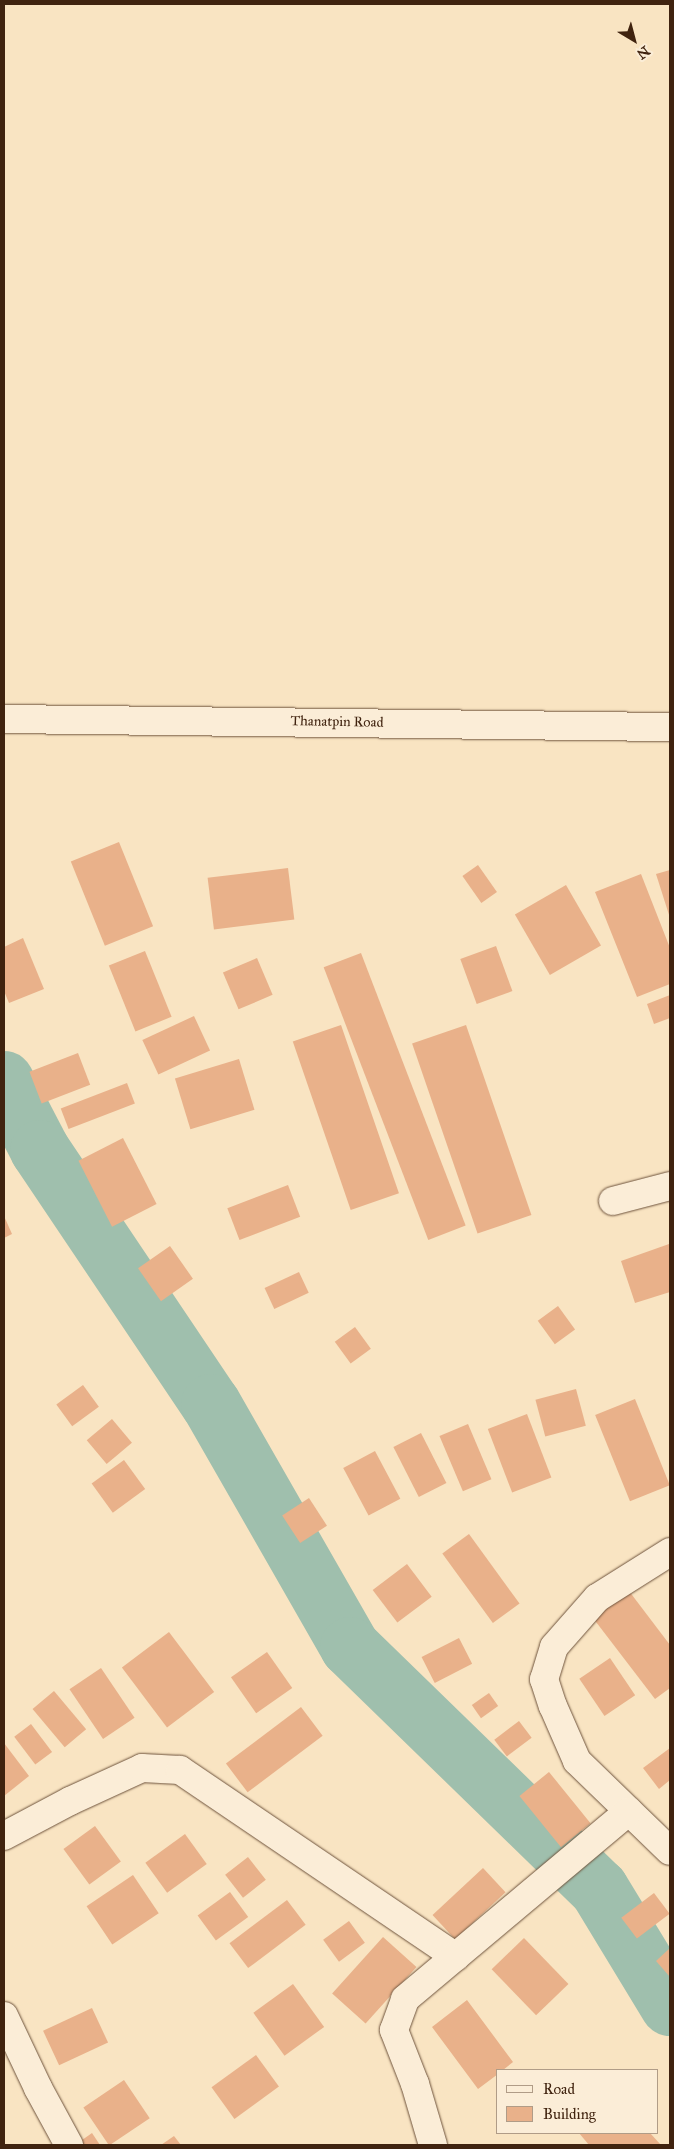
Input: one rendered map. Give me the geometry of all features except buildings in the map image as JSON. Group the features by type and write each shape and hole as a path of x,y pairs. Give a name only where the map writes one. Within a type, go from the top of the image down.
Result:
{"street":[{"name":"Thanatpin Road","path":"4,719 670,727"},
{"path":"613,1201 670,1186"},
{"path":"670,1552 597,1598 554,1647 544,1679 553,1706 577,1761 670,1851"},
{"path":"4,1836 70,1801 142,1768 180,1770 456,1957"},
{"path":"433,2145 415,2084 394,2030 405,1999 528,1894 598,1839 629,1811"},
{"path":"4,2016 38,2088 69,2145"}],"waterway":[{"path":"4,1081 40,1150 211,1404 350,1647 599,1889 670,2006"}]}
